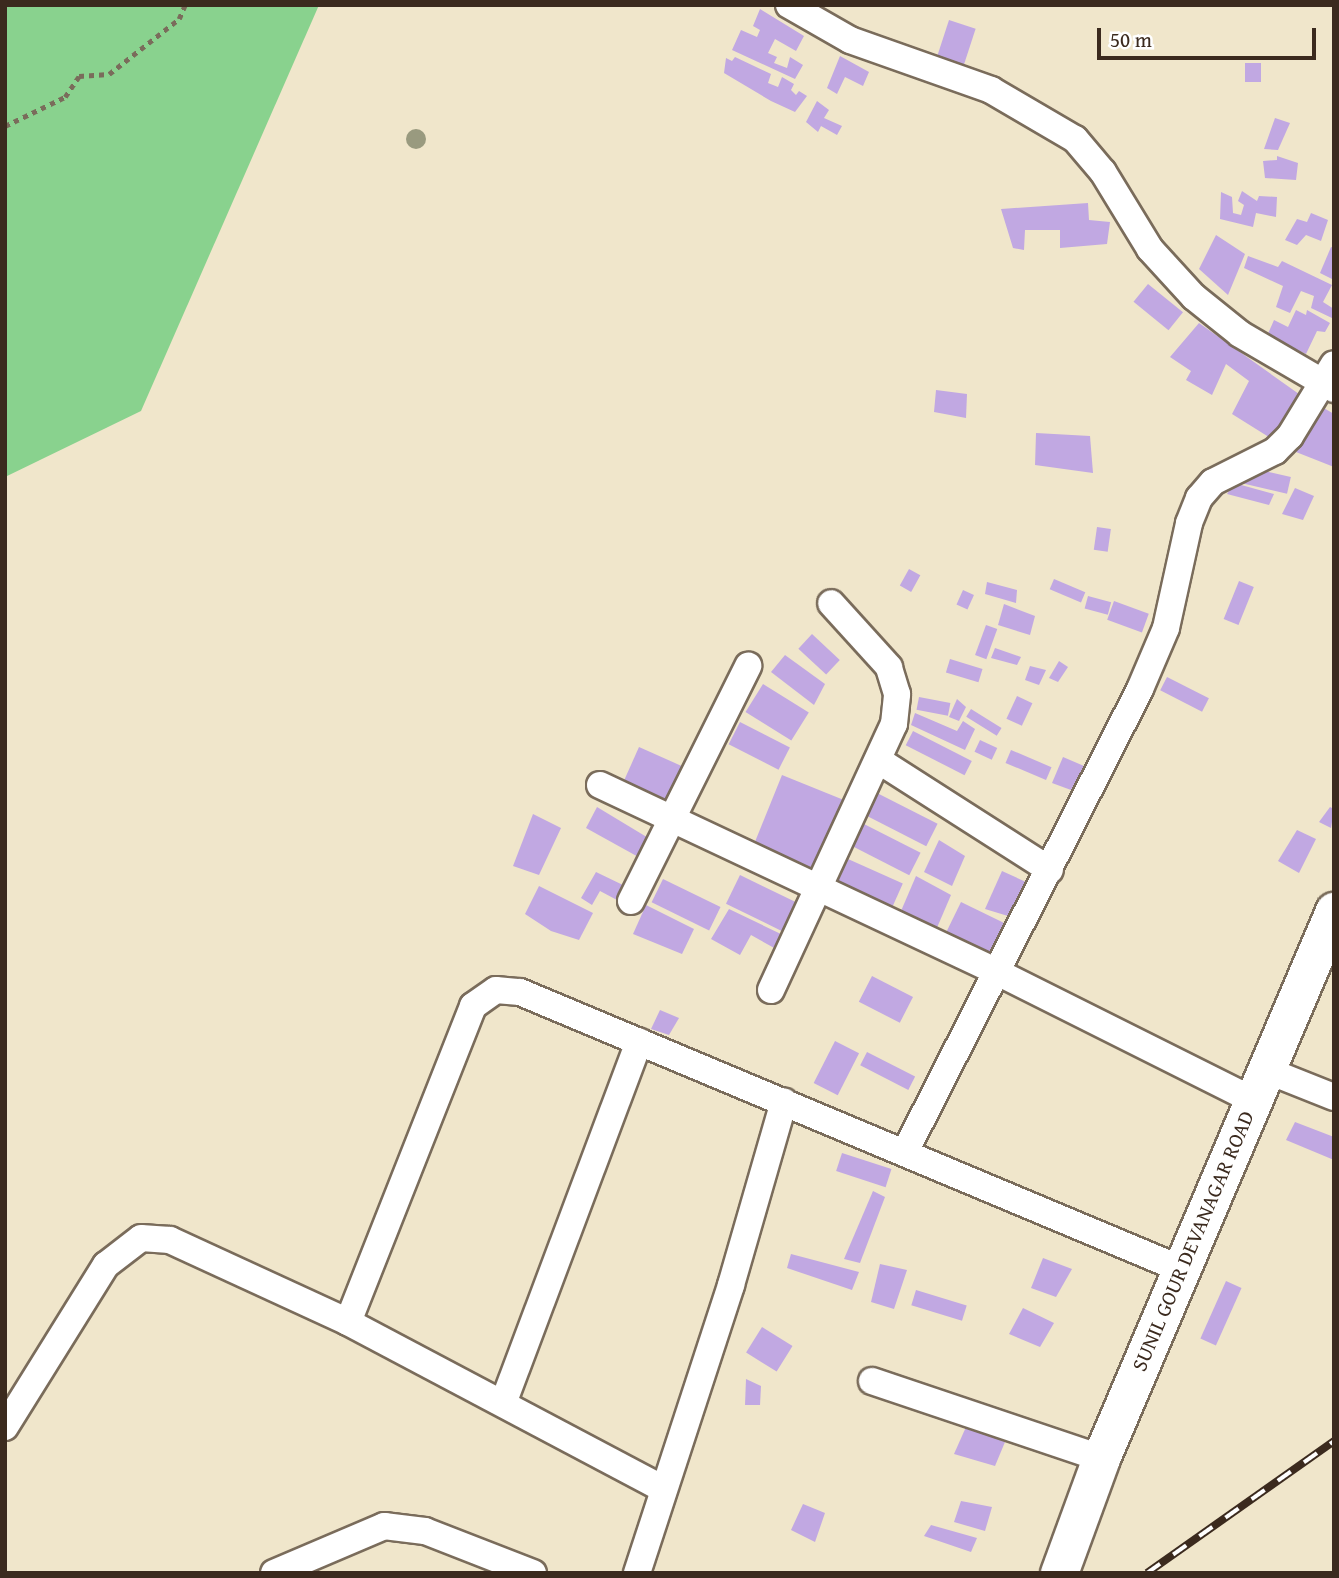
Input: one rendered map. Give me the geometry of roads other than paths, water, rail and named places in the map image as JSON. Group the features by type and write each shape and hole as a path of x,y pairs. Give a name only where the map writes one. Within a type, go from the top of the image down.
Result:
{"main road":[{"name":"SUNIL GOUR DEVANAGAR ROAD","path":"1059,1573 1101,1458 1259,1085 1325,955 1334,911"}],"street":[{"path":"789,5 850,40 991,90 1075,139 1103,172 1150,249 1194,297 1240,334 1330,378 1290,436 1275,451 1213,482 1199,498 1189,523 1166,628 1050,870 995,971 905,1152"},
{"path":"771,990 894,724 897,694 889,667 831,603"},
{"path":"631,901 674,820 748,666"},
{"path":"878,760 1050,870"},
{"path":"600,785 995,971 1259,1085 1334,1097"},
{"path":"348,1322 473,1006 496,990 520,992 1181,1269"},
{"path":"503,1401 639,1042"},
{"path":"637,1573 661,1488 731,1285 783,1101"},
{"path":"5,1427 106,1265 141,1238 170,1240 348,1322 503,1401 661,1488"},
{"path":"872,1381 1101,1458"},
{"path":"274,1573 384,1526 425,1531 533,1573"}],"railway":[{"path":"1147,1573 1334,1441"}]}
